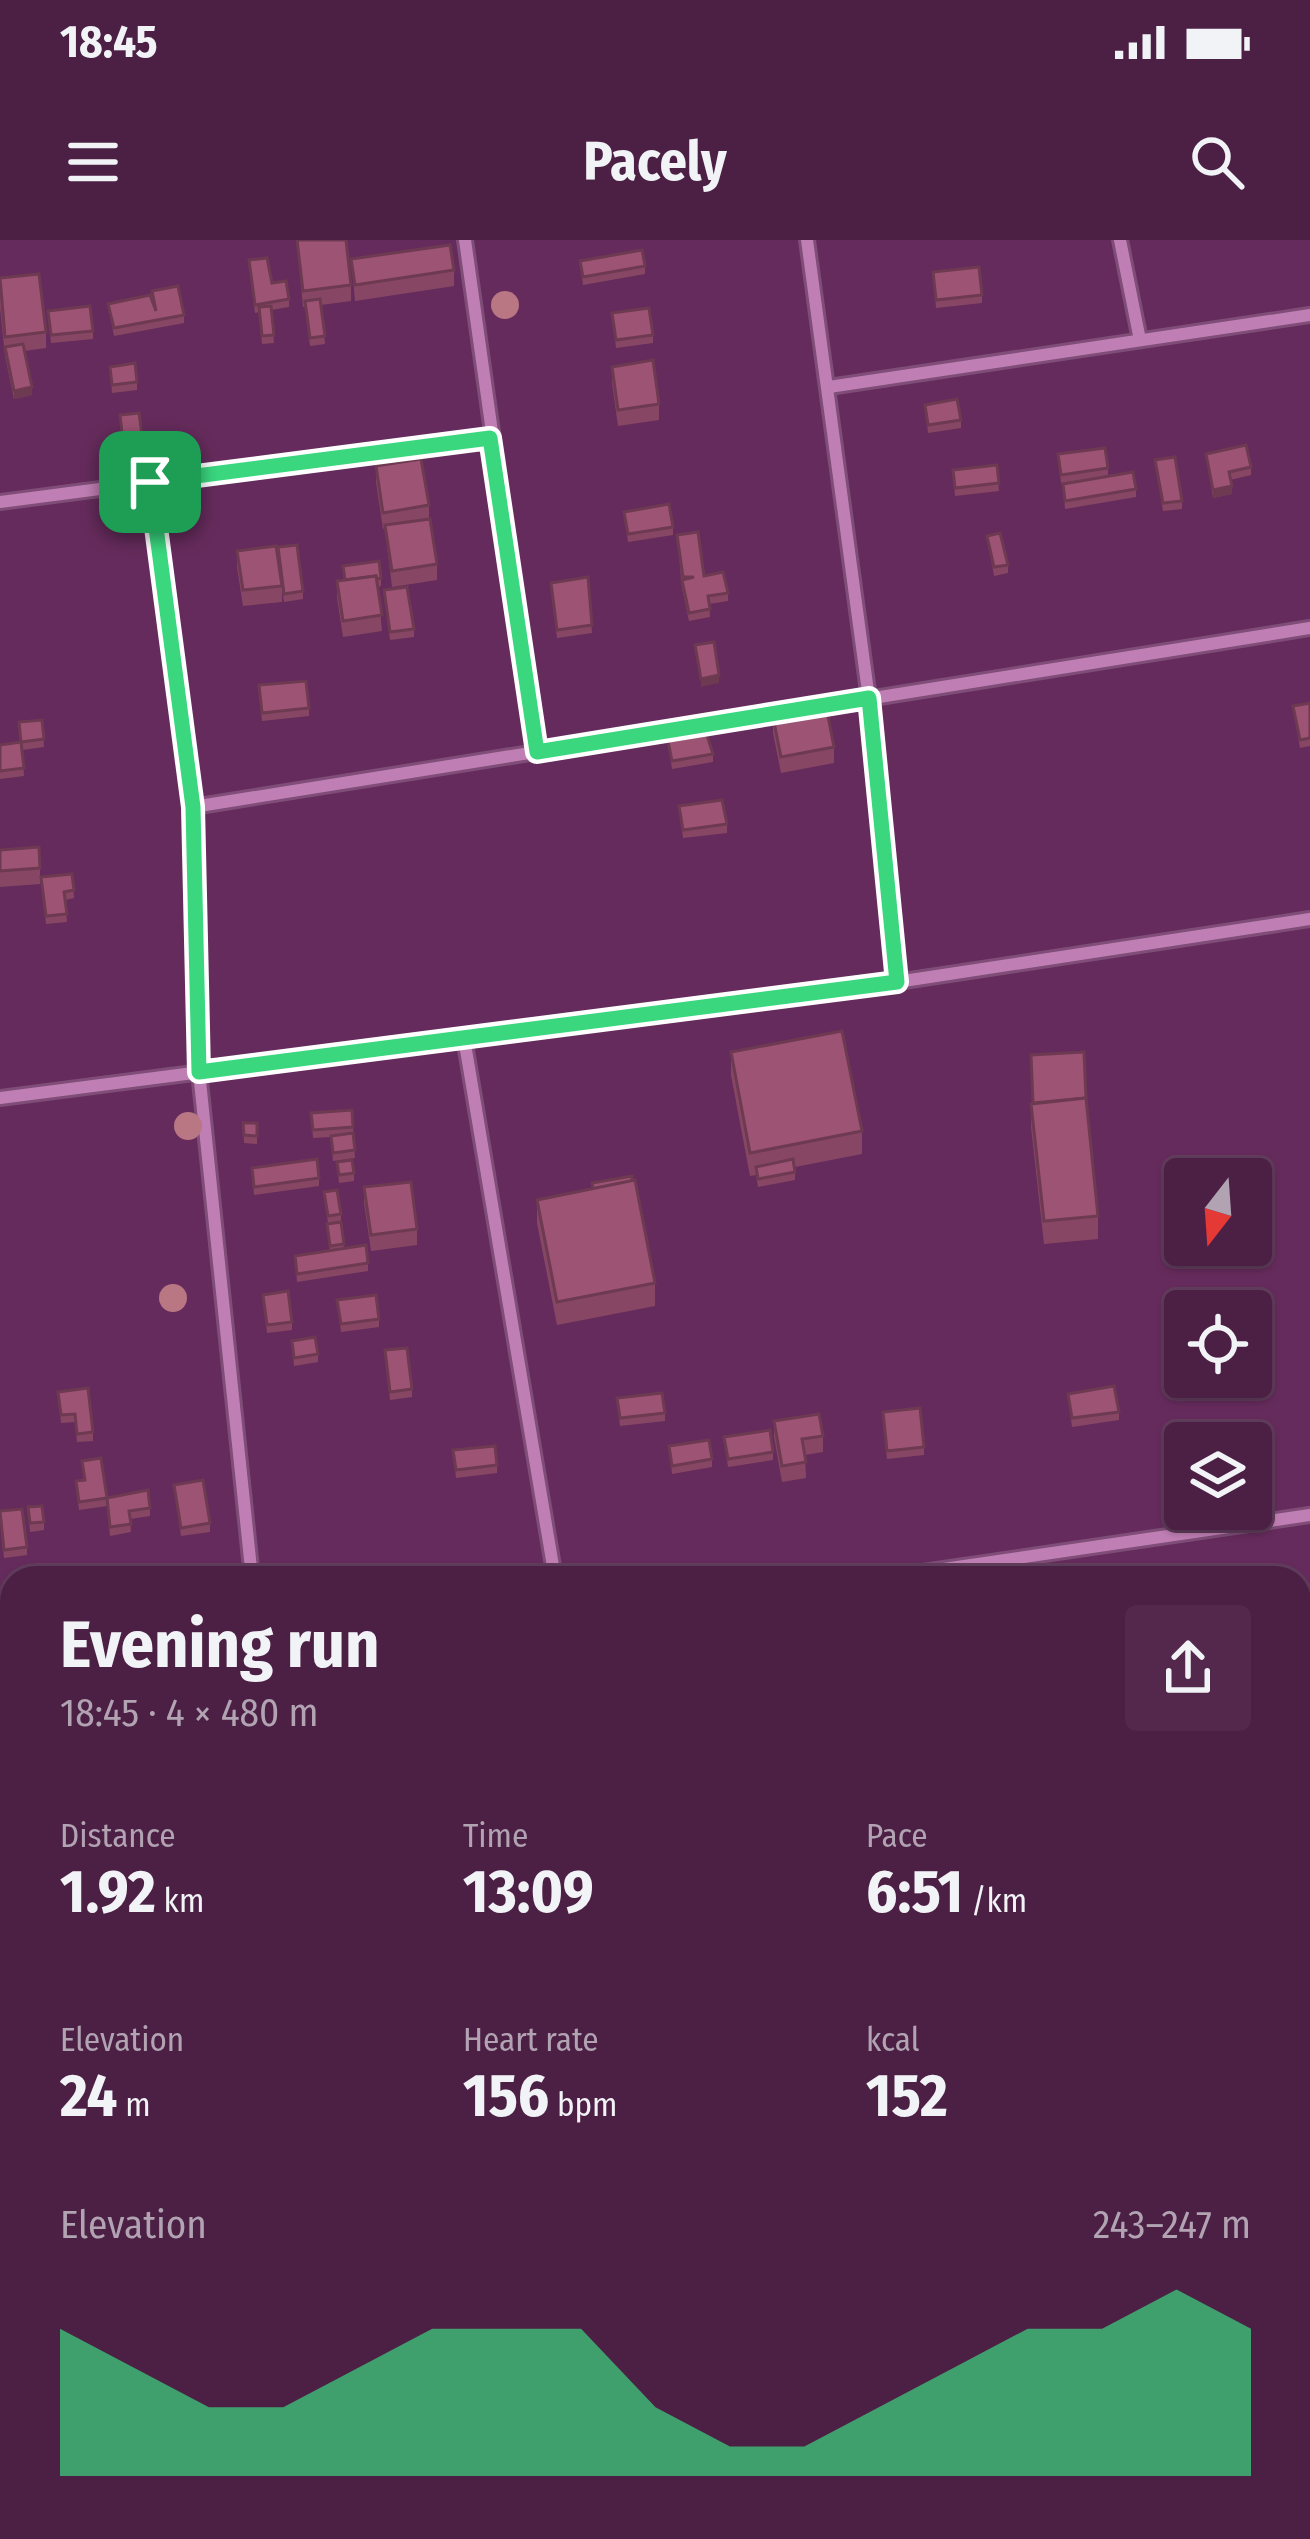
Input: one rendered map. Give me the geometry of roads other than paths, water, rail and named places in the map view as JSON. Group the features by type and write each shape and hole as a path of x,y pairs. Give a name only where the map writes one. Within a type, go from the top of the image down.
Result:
{"street":[{"path":"465,240 537,752"},
{"path":"807,240 869,698 897,982"},
{"path":"1120,240 1140,340"},
{"path":"829,387 1310,315"},
{"path":"0,502 490,438"},
{"path":"150,482 193,807 199,1072 251,1566"},
{"path":"193,807 1310,628"},
{"path":"0,1098 897,982 1310,919"},
{"path":"464,1038 553,1566"},
{"path":"1003,1566 1310,1515"}]}
